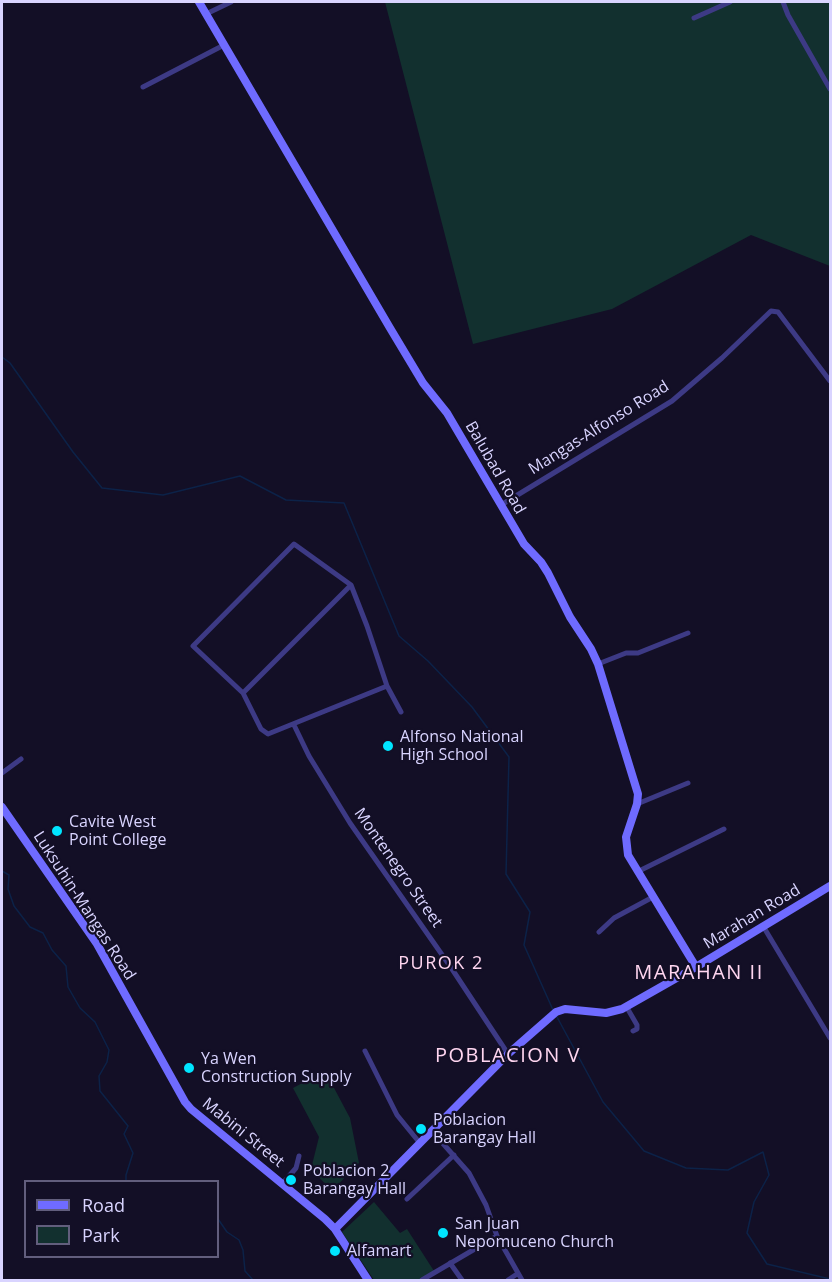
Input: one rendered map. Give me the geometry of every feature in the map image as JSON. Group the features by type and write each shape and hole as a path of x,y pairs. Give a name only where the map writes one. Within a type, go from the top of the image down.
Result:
{"main road":[{"name":"Balubad Road","path":"199,2 423,383 447,413 524,544 548,573 598,664 635,782 637,804 626,837 628,855 696,967"},
{"name":"Luksuhin-Mangas Road","path":"2,807 97,944 175,1085"},
{"name":"Marahan Road","path":"508,1054 556,1012 565,1009 606,1013 626,1006 831,886"},
{"path":"335,1229 508,1054"},
{"name":"Mabini Street","path":"175,1085 190,1109 283,1183 335,1229 368,1281"}],"street":[{"path":"206,14 231,2"},
{"path":"694,18 730,2"},
{"path":"783,2 788,15 831,89"},
{"path":"143,87 224,45"},
{"name":"Mangas-Alfonso Road","path":"501,505 672,401 722,358 771,311 778,312 831,381"},
{"path":"387,686 272,734 264,732 243,693 193,646 294,544 351,585 368,626 387,686 401,712"},
{"path":"243,693 351,585"},
{"path":"598,664 626,653 638,653 688,633"},
{"name":"Montenegro Street","path":"294,725 309,756 350,823 508,1054"},
{"path":"2,773 21,759"},
{"path":"637,804 688,783"},
{"path":"637,872 724,829"},
{"path":"599,932 614,918 653,897"},
{"path":"763,927 831,1038"},
{"path":"626,1006 638,1025 633,1031"},
{"path":"365,1051 397,1115 419,1142"},
{"path":"431,1130 469,1173 497,1236 522,1281"},
{"path":"407,1199 454,1155"},
{"path":"283,1183 296,1168 299,1156"},
{"path":"422,1281 497,1236"},
{"path":"450,1263 462,1281"},
{"path":"508,1281 517,1274"}],"green space":[{"path":"385,2 830,2 830,266 751,235 612,309 473,344"},
{"path":"325,1071 350,1118 359,1163 332,1191 311,1169 319,1137 293,1088"},
{"path":"374,1202 400,1233 407,1229 434,1271 420,1280 374,1280 342,1232"}],"waterway":[{"path":"2,357 10,363 73,452 102,488 163,495 240,476 286,500 344,503 399,636 428,661 472,707 509,757 506,874 530,912 524,945 553,1010"},
{"path":"2,871 9,875 8,889 14,906 30,927 43,933 52,950 66,966 68,987 80,1008 95,1022 109,1050 107,1062 99,1076 100,1091 128,1126 124,1134 133,1153 126,1180"},
{"path":"557,1017 603,1102 644,1151 686,1168 728,1170 763,1152 769,1175 754,1202 747,1233 767,1264 830,1279"},
{"path":"219,1220 227,1232 239,1240 243,1250 245,1271 253,1280"}],"place":[{"name":"Alfonso National High School","path":"388,746"},
{"name":"Cavite West Point College","path":"57,831"},
{"name":"Ya Wen Construction Supply","path":"189,1068"},
{"name":"Poblacion Barangay Hall","path":"421,1129"},
{"name":"Poblacion 2 Barangay Hall","path":"291,1180"},
{"name":"San Juan Nepomuceno Church","path":"443,1233"},
{"name":"Alfamart","path":"335,1251"}],"district":[{"name":"PUROK 2","path":"441,964"},
{"name":"MARAHAN II","path":"699,973"},
{"name":"POBLACION V","path":"508,1056"}]}
